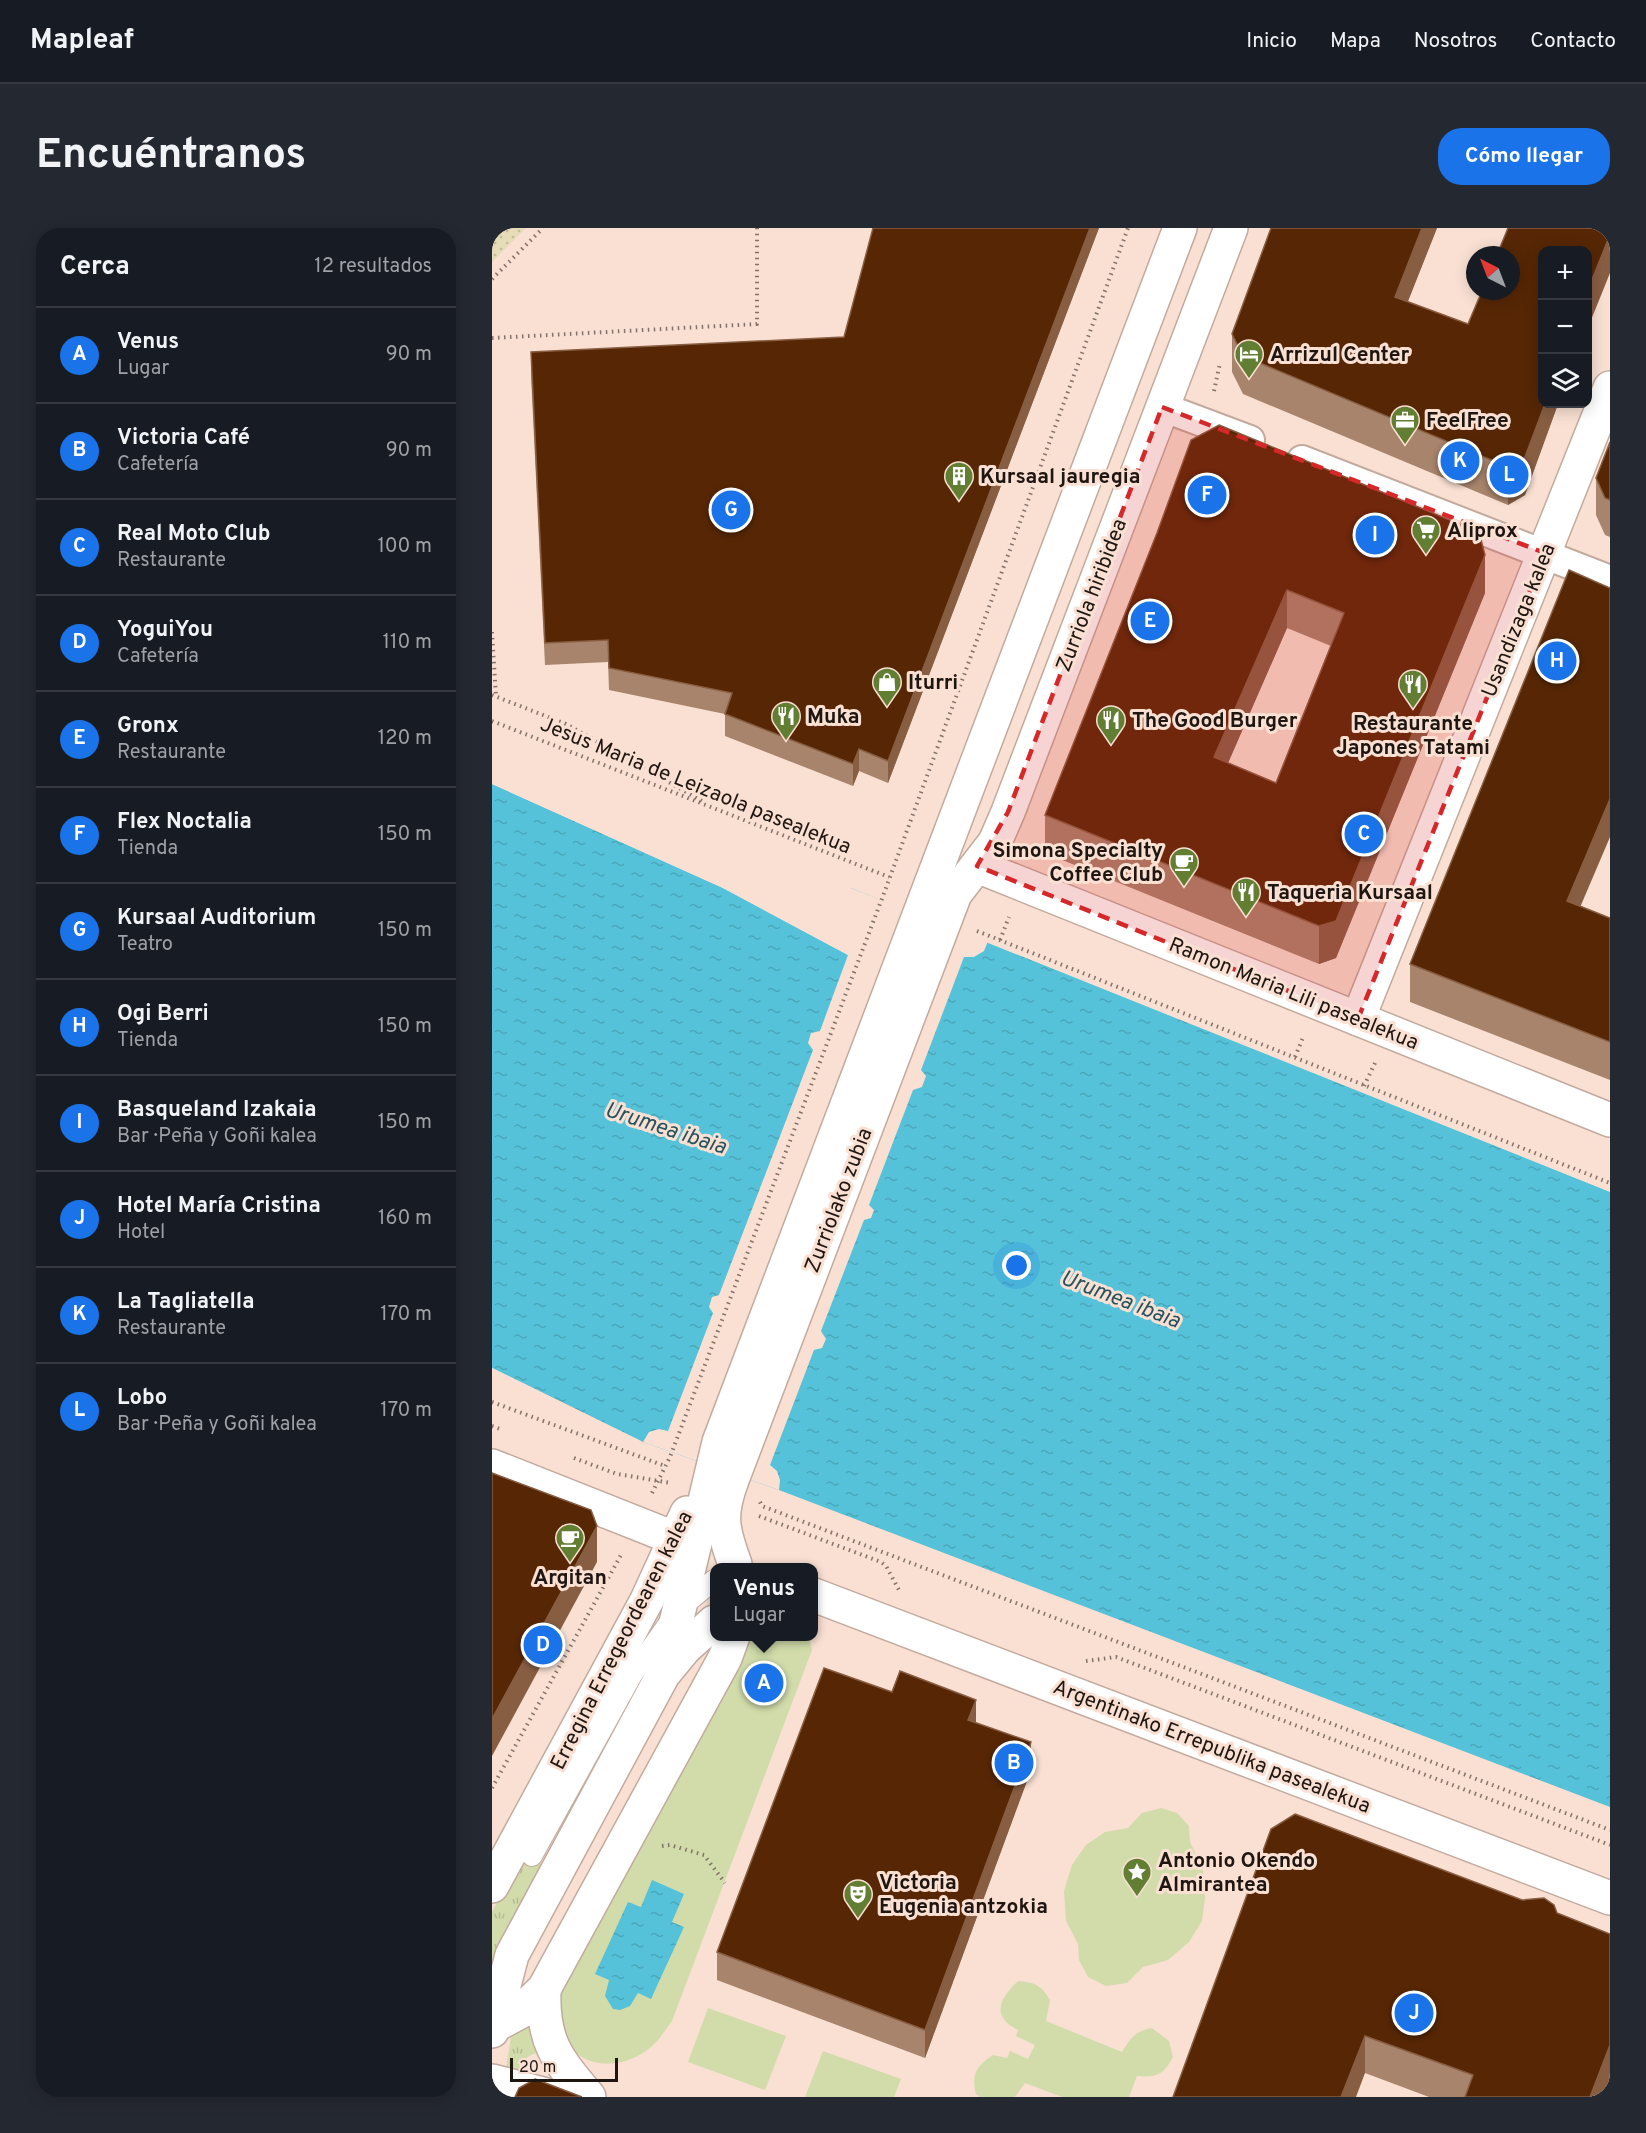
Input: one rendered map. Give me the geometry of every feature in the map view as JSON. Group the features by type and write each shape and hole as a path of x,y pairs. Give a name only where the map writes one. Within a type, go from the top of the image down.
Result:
{"main road":[{"path":"946,920 1180,228"},
{"name":"Zurriola hiribidea","path":"946,920 955,894 995,842 1008,812 1231,228"},
{"name":"Usandizaga kalea","path":"1358,1018 1610,388"},
{"name":"Ramon Maria Lili pasealekua","path":"977,866 1610,1120"},
{"name":"Zurriolako zubia","path":"721,1478 946,920"},
{"path":"492,1466 685,1543 721,1563"},
{"name":"Erregina Erregeordearen kalea","path":"492,1886 647,1600 685,1543 721,1478"},
{"name":"Erregina Erregeordearen kalea","path":"721,1478 722,1520 731,1563"},
{"name":"Erregina Erregeordearen kalea","path":"492,2028 512,1955 664,1673 679,1609 685,1543"},
{"name":"Argentinako Errepublika pasealekua","path":"818,1597 1610,1898"},
{"path":"664,1673 685,1648 710,1626"},
{"name":"Erregina Erregeordearen kalea","path":"492,2028 520,2012 544,1989 724,1658 731,1641"},
{"path":"544,1989 543,2020 551,2044 564,2068 589,2097"},
{"path":"492,2081 554,2097"}],"street":[{"path":"1162,407 1610,580"}],"lane":[{"path":"532,1856 632,1675 679,1609 710,1586"}],"path":[{"path":"492,279 543,228"},
{"path":"492,338 757,324 757,228"},
{"path":"648,1500 669,1457 883,896 1128,228"},
{"path":"1214,391 1220,359"},
{"path":"492,633 494,696 567,724 716,809"},
{"name":"Jesus Maria de Leizaola pasealekua","path":"492,721 889,877"},
{"path":"1000,940 1010,916"},
{"path":"946,920 1610,1183"},
{"path":"1295,1057 1304,1034"},
{"path":"1365,1086 1375,1063"},
{"path":"492,1402 665,1466"},
{"path":"492,1426 513,1434"},
{"path":"565,1454 617,1474 657,1481 674,1483 721,1478 881,1562 886,1566 904,1600"},
{"path":"669,1457 676,1460"},
{"path":"721,1478 762,1506 1610,1830"},
{"path":"492,1788 621,1554"},
{"path":"1077,1663 1105,1656 1116,1657 1610,1845"},
{"path":"670,1845 704,1855 725,1883"}],"highlighted area":[{"path":"1162,407 1545,553 1358,1019 977,866 1008,812"}],"green space":[{"path":"744,1641 810,1641 812,1650 672,2021 655,2043 641,2054 615,2063 589,2060 577,2054 561,2031 558,2000 561,1981"},
{"path":"1161,1808 1177,1813 1189,1826 1190,1842 1203,1869 1205,1898 1202,1921 1189,1942 1168,1960 1143,1967 1127,1983 1106,1986 1088,1977 1079,1960 1078,1944 1066,1921 1064,1891 1072,1865 1086,1845 1105,1832 1128,1828 1142,1813"},
{"path":"522,1854 543,1865 492,1964 492,1912"},
{"path":"1018,1981 1029,1982 1041,1988 1047,1995 1050,2000 1046,2021 1122,2052 1134,2036 1152,2028 1169,2041 1173,2057 1159,2074 1137,2076 1129,2097 1062,2097 1025,2083 1015,2097 980,2097 976,2094 974,2081 976,2072 982,2063 993,2055 1007,2058 1010,2051 1028,2059 1035,2045 1016,2036 1018,2030 1009,2025 1001,2013 1006,1994"},
{"path":"708,2008 786,2036 765,2090 688,2062"},
{"path":"530,2023 542,2051 529,2056 520,2064 519,2077 505,2074 512,2031"},
{"path":"823,2051 901,2079 894,2097 805,2097"}],"sand":[{"path":"492,228 526,228 492,262"}],"water":[{"name":"Urumea ibaia","path":"492,784 723,888 848,955 864,914 851,888 1610,1192 1610,1807 779,1490 643,1442 492,1368"},
{"path":"652,1880 684,1894 672,1922 684,1927 651,1999 638,1993 630,2006 620,2010 613,2009 605,1996 609,1980 595,1974 628,1902 641,1907"}],"pier":[{"path":"492,781 725,885 847,951 860,915 854,911 848,899 848,887 988,941 984,951 974,957 964,957 921,1070 926,1076 922,1087 913,1090 869,1205 874,1210 871,1218 864,1220 821,1331 826,1339 822,1348 814,1350 770,1465 777,1471 780,1480 779,1490 643,1442 649,1432 659,1429 668,1431 713,1313 709,1307 712,1297 719,1295 813,1050 808,1043 811,1033 820,1031 848,955 723,888 492,784"},
{"path":"492,1368 643,1442 614,1431 492,1371"}],"building":[{"path":"873,228 1090,228 888,761 859,749 853,764 725,714 732,693 609,668 608,640 545,643 531,352 844,337"},
{"path":"1271,228 1422,228 1395,297 1468,324 1478,300 1520,300 1520,246 1501,246 1508,228 1610,228 1610,235 1592,280 1592,246 1538,246 1538,408 1543,408 1525,457 1508,467 1243,356 1232,334"},
{"path":"1219,425 1479,532 1485,555 1336,921 1319,926 1045,815 1157,533 1191,440","holes":["1287,590 1344,613 1276,783 1214,757"]},
{"path":"1610,442 1610,500 1605,498 1596,478"},
{"path":"1569,570 1610,588 1610,799 1567,901 1610,918 1610,1042 1410,964"},
{"path":"492,1473 591,1510 597,1526 492,1719"},
{"name":"Victoria Eugenia antzokia","path":"824,1668 892,1692 900,1671 976,1700 968,1720 1031,1742 925,2030 717,1952"},
{"path":"1295,1814 1522,1900 1544,1898 1554,1905 1557,1913 1610,1934 1610,2045 1590,2097 1465,2097 1473,2075 1365,2036 1341,2097 1173,2097 1271,1829"},
{"path":"535,2079 582,2097 515,2097 519,2088"}],"place":[{"name":"Arrizul Center","path":"1249,380"},
{"name":"FeelFree","path":"1405,446"},
{"name":"La Tagliatella","path":"1460,461"},
{"name":"Lobo","path":"1509,475"},
{"name":"Flex Noctalia","path":"1207,495"},
{"name":"Kursaal jauregia","path":"959,502"},
{"name":"Kursaal Auditorium","path":"731,510"},
{"name":"Basqueland Izakaia","path":"1375,535"},
{"name":"Aliprox","path":"1426,556"},
{"name":"Gronx","path":"1150,621"},
{"name":"Ogi Berri","path":"1557,661"},
{"name":"Iturri","path":"887,708"},
{"name":"Restaurante Japones Tatami","path":"1413,710"},
{"name":"Muka","path":"786,742"},
{"name":"The Good Burger","path":"1111,746"},
{"name":"Real Moto Club","path":"1364,834"},
{"name":"Simona Specialty Coffee Club","path":"1184,888"},
{"name":"Taqueria Kursaal","path":"1246,918"},
{"name":"Argitan","path":"570,1564"},
{"name":"YoguiYou","path":"543,1645"},
{"name":"Venus","path":"764,1683"},
{"name":"Victoria Café","path":"1014,1763"},
{"name":"Antonio Okendo Almirantea","path":"1137,1898"},
{"name":"Victoria Eugenia antzokia","path":"858,1920"},
{"name":"Hotel María Cristina","path":"1414,2013"}]}
